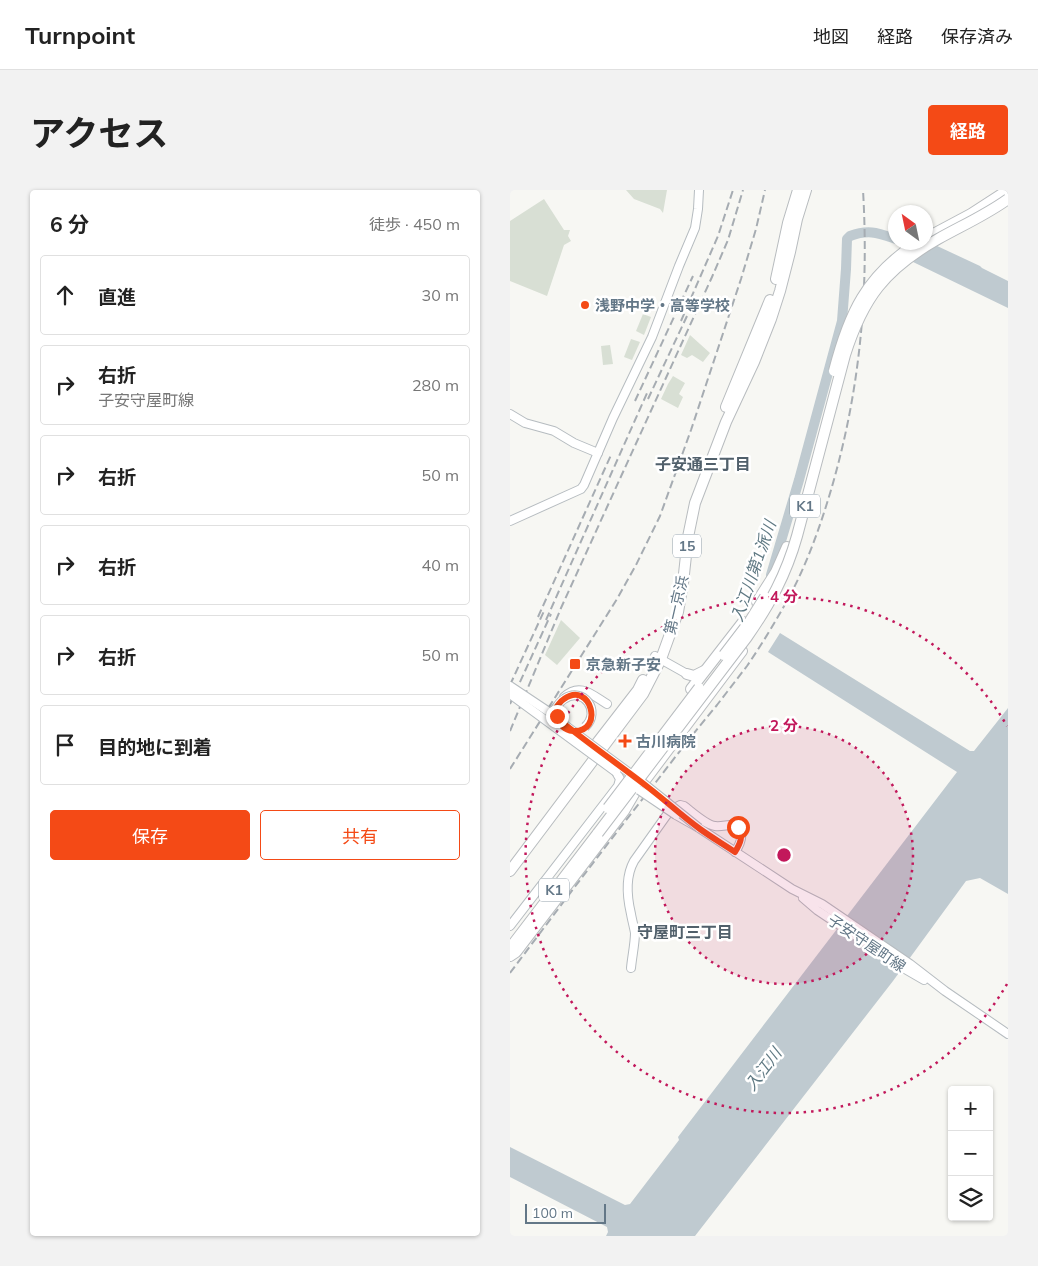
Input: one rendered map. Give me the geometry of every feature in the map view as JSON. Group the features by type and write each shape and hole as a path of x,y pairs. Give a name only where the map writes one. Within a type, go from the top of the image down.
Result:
{"highway":[{"name":"第一京浜","path":"510,860 638,690 658,658 672,607 677,583 681,540 695,485 769,304 778,273 788,223 798,190"},
{"name":"第一京浜","path":"510,871 643,694 678,612 688,537 695,503 726,422 754,362 780,291 806,190"},
{"path":"933,234 971,214 1008,190"},
{"name":"K1","path":"510,948 764,613 784,575 793,550 845,356 854,330 867,303 887,277 911,256 1008,199"},
{"name":"K1","path":"510,937 750,621 772,585 787,548 838,355 850,318 867,289 880,273 907,250"},
{"path":"691,688 754,607 770,582 787,548"},
{"path":"643,783 732,666 764,613"},
{"path":"686,674 694,676 706,668"},
{"path":"510,956 516,952 624,810 654,760"},
{"path":"510,956 593,848 630,783"}],"street":[{"path":"510,521 581,489 584,485 613,418 652,337 694,228 699,190"},
{"path":"510,414 526,423 554,431 574,443 598,453"},
{"path":"658,658 686,674"},
{"name":"子安守屋町線","path":"510,686 552,714 699,828"},
{"path":"552,714 560,702 563,699 572,695 580,696 587,700 592,716 588,724 581,730 576,731 567,729 560,724 557,716 556,711 560,702 561,700 566,695 577,690 586,691 607,704"},
{"name":"子安守屋町線","path":"510,694 664,808 699,828 792,889 817,910 841,922 1008,1034"},
{"path":"510,926 618,786 620,779 616,772"},
{"path":"631,968 635,933 629,907 628,874 630,867 666,816 672,810 684,806 710,824 718,826 736,825 741,831 741,836 740,844 735,852"}],"shaded area":[{"path":"626,190 667,190 663,213 660,209 634,199"},
{"path":"544,199 564,230 570,230 568,236 571,241 564,245 547,296 510,281 510,221"},
{"path":"643,314 651,317 644,335 636,331"},
{"path":"690,335 710,353 703,362 692,355 687,358 681,355"},
{"path":"631,339 640,342 632,360 624,357"},
{"path":"610,345 613,364 603,365 601,346"},
{"path":"673,376 685,383 679,394 683,397 678,408 661,399"},
{"path":"561,620 580,638 557,665 545,655"}],"water":[{"path":"935,245 1008,281 1008,308 911,261 928,250 933,250"},
{"name":"入江川","path":"780,633 970,751 974,751 1008,708 1008,894 980,878 966,881 893,981 695,1236 606,1236 608,1232 607,1227 510,1177 510,1147 625,1205 630,1204 679,1140 678,1137 957,772 768,652"}],"waterway":[{"name":"入江川第1派川","path":"771,575 842,321 847,239 850,236 868,232 888,237"}],"railway":[{"path":"681,321 718,236 733,190"},
{"path":"510,731 561,608 728,240 743,190"},
{"path":"510,769 617,599 660,516 691,430 741,279 765,190"},
{"path":"510,973 619,829 747,666 779,615 802,572 831,490 841,453 855,379 860,342 865,266 863,190"},
{"path":"635,401 693,276"},
{"path":"648,399 687,316"},
{"path":"546,620 648,391"},
{"path":"538,617 611,455"},
{"path":"510,685 544,611"},
{"path":"510,704 551,614"}],"place":[{"name":"浅野中学・高等学校","path":"585,305"},
{"name":"京急新子安","path":"575,664"},
{"name":"古川病院","path":"625,741"}],"district":[{"name":"子安通三丁目","path":"703,464"},
{"name":"守屋町三丁目","path":"685,932"}],"route":[{"path":"557,716 558,720 560,724 567,729 571,730 576,731 581,730 590,722 592,716 589,702 584,698 572,695 563,699 552,714 566,726 621,767 635,778 643,783 699,828 735,852 741,841 741,831 738,827"}]}
